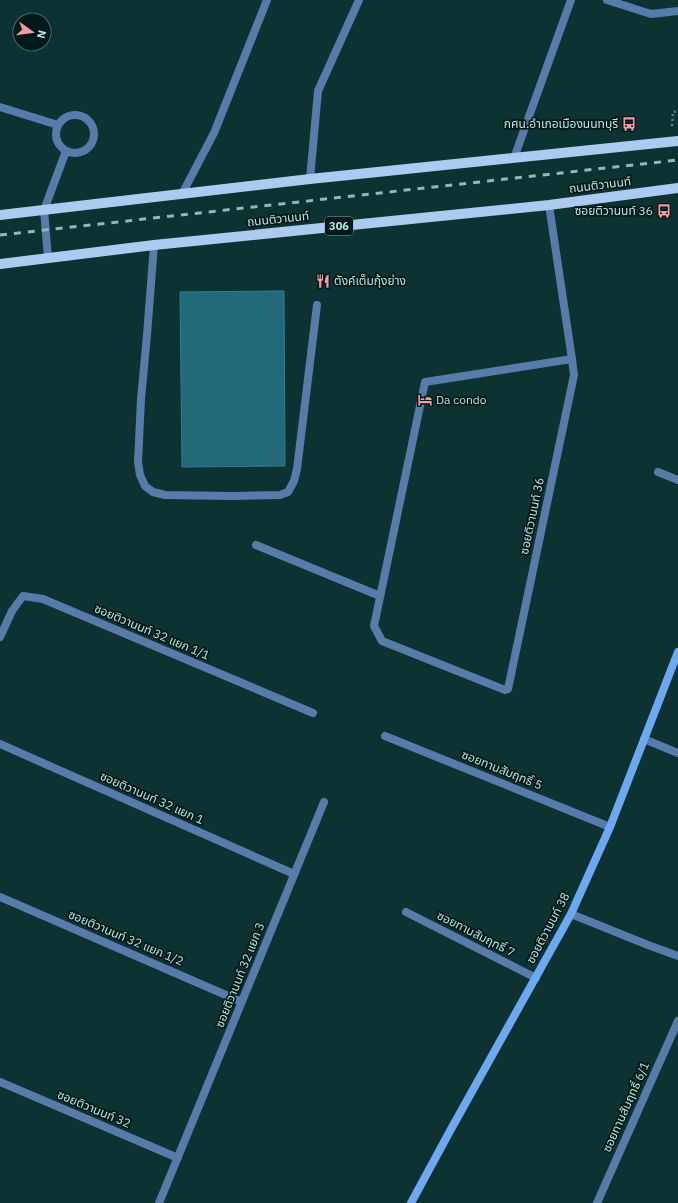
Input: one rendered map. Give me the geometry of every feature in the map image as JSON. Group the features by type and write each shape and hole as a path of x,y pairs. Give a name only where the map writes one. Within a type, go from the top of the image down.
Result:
{"main road":[{"path":"0,215 310,179 678,141"},
{"name":"ถนนติวานนท์","path":"0,264 154,245 549,204 678,188"}],"street":[{"path":"182,194 214,133 267,0"},
{"path":"310,179 318,90 359,0"},
{"path":"514,158 571,0"},
{"path":"607,0 651,14 678,11"},
{"path":"0,107 58,125"},
{"path":"77,115 84,117 90,122 93,128 94,136 92,143 81,153 73,154 66,151 60,147 57,140 56,133 58,125 62,120 69,116 77,115"},
{"path":"48,258 44,210 66,151"},
{"name":"ซอยติวานนท์ 36","path":"380,596 374,626 382,641 505,690 508,689 574,375 549,204"},
{"path":"154,245 148,335 141,399 138,462 140,475 145,486 153,492 165,495 233,496 280,495 288,492 294,482 298,469 317,305"},
{"path":"256,545 380,596 425,382 572,359"},
{"path":"658,472 678,480"},
{"name":"ซอยติวานนท์ 32 แยก 1/1","path":"0,637 12,611 23,596 43,598 313,713"},
{"name":"ซอยติวานนท์ 38","path":"411,1203 571,914 610,827 678,652"},
{"name":"ซอยทานสัมฤทธิ์ 5","path":"385,736 610,827"},
{"path":"644,739 678,753"},
{"name":"ซอยติวานนท์ 32 แยก 1","path":"0,744 294,874"},
{"name":"ซอยติวานนท์ 32 แยก 3","path":"159,1203 324,802"},
{"name":"ซอยติวานนท์ 32 แยก 1/2","path":"0,897 242,1002"},
{"name":"ซอยทานสัมฤทธิ์ 7","path":"406,912 536,978"},
{"path":"571,914 678,956"},
{"name":"ซอยทานสัมฤทธิ์ 6/1","path":"597,1203 678,1022"},
{"name":"ซอยติวานนท์ 32","path":"0,1082 178,1158"}],"building":[{"path":"284,291 285,466 182,467 180,292"}],"railway":[{"path":"0,235 678,160"}],"place":[{"name":"กศน.อำเภอเมืองนนทบุรี","path":"629,124"},
{"name":"ซอยติวานนท์ 36","path":"664,211"},
{"name":"ตังค์เต็มกุ้งย่าง","path":"323,281"},
{"name":"Da condo","path":"425,400"}]}
